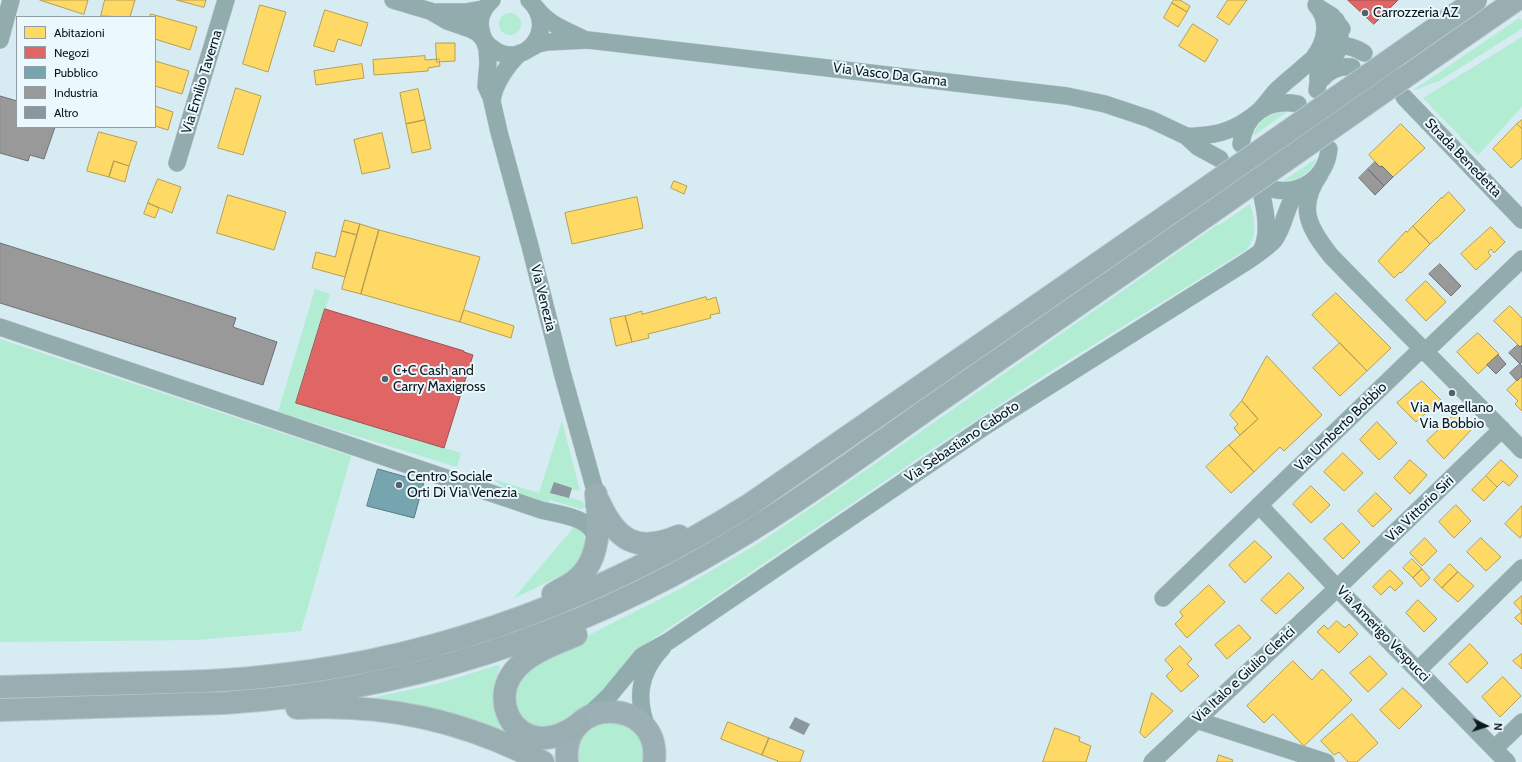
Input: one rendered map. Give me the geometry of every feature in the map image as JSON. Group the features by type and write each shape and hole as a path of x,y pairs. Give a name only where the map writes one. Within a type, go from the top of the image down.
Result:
{"highway":[{"path":"0,686 257,678 324,669 393,655 444,642 508,622 564,601 608,582 662,556 720,523 803,469 1476,0"},
{"path":"0,710 161,705 257,700 309,694 387,679 450,663 522,640 590,614 644,590 727,545 774,515 1516,0"},
{"path":"596,494 606,517 612,526 623,537 636,543 657,544 670,540 691,530 758,491 803,469"},
{"path":"393,655 428,640 502,615 554,593 571,583 583,573 591,561 595,548 598,528 596,494"},
{"path":"582,721 565,733 543,738 529,734 516,725 506,712 504,703 506,686 515,669 533,655 618,615 666,590 727,545"},
{"path":"161,705 230,711 344,707 394,712 438,721 477,733 511,746 543,762"},
{"path":"0,715 74,708"}],"main road":[{"path":"567,762 568,742 575,729 582,721 591,715 605,711 626,714 633,717 644,726 654,752"}],"street":[{"path":"0,40 11,0"},
{"name":"Via Emilio Taverna","path":"177,164 226,0"},
{"path":"393,0 437,11 462,12 487,3"},
{"path":"437,11 450,9 458,0"},
{"path":"492,102 494,92 504,71 510,63 537,40 541,26 540,18 532,2"},
{"name":"Via Vasco Da Gama","path":"532,2 542,15 553,24 588,40"},
{"name":"Via Venezia","path":"487,3 480,22 487,49 488,63 486,86 492,102 562,372 596,494"},
{"path":"1241,144 1244,130 1252,117 1275,92 1312,59 1327,48 1340,46 1352,47 1366,55 1350,40 1332,16 1315,4"},
{"path":"1312,59 1320,48 1324,36 1324,22 1315,4"},
{"path":"437,11 447,20 474,31 498,52 505,54 523,52"},
{"path":"1336,20 1340,33 1340,46 1333,58 1318,74 1318,85 1316,91 1322,79 1331,71 1342,67 1352,67"},
{"name":"Via Vasco Da Gama","path":"523,52 538,44 548,42 588,40 1067,96 1105,104 1159,122 1186,136 1198,147 1220,159"},
{"name":"Strada Benedetta","path":"1404,97 1521,216"},
{"path":"1186,136 1195,137 1223,133 1238,126 1270,105 1277,103 1298,104"},
{"path":"1329,149 1327,162 1310,193 1307,211 1311,228 1331,256 1522,450"},
{"name":"Via Sebastiano Caboto","path":"582,721 609,696 642,656 669,641 1015,406 1246,262 1274,240 1292,198 1298,191 1320,174"},
{"path":"1261,250 1264,244 1267,221 1267,192 1288,191 1305,186"},
{"name":"Via Umberto Bobbio","path":"1163,598 1415,355 1431,346 1522,259"},
{"path":"0,327 541,510 576,519 585,523 593,531 596,539 595,548"},
{"name":"Via Vittorio Siri","path":"1338,588 1502,429"},
{"path":"576,519 582,519 591,512 596,494"},
{"name":"Via Amerigo Vespucci","path":"1259,505 1507,762"},
{"path":"1418,670 1522,568"},
{"name":"Via Italo e Giulio Clerici","path":"1152,762 1338,588"},
{"name":"Via Sebastiano Caboto","path":"654,752 642,710 640,696 642,683 648,667 660,650 669,641"},
{"path":"1196,720 1326,762"},
{"path":"1495,748 1522,722"}],"green space":[{"path":"506,13 514,13 521,20 521,28 514,35 506,35 499,28 499,20"},
{"path":"1519,18 1522,20 1522,28 1520,30 1439,81 1412,91"},
{"path":"1522,37 1522,107 1478,155 1423,98"},
{"path":"1287,112 1253,136 1261,121 1270,115"},
{"path":"1317,158 1311,168 1304,175 1289,181 1283,181"},
{"path":"1250,204 1254,222 1254,234 1250,245 1246,250 1051,371 926,453 647,643 600,697 551,730 534,729 514,711 518,676 585,637 680,589 759,543 1217,225 1218,226"},
{"path":"315,289 330,294 297,403 461,453 457,467 278,412"},
{"path":"0,339 351,456 301,631 196,640 0,642"},
{"path":"562,421 580,491 572,489 569,497 583,502 585,507 581,509 550,500 548,507 519,495 493,479 539,493"},
{"path":"575,526 581,528 587,546 576,568 513,599"},
{"path":"498,665 500,667 494,686 493,704 498,721 511,736 374,699 376,697 437,684"},
{"path":"615,721 633,729 643,745 644,762 578,762 577,757 579,745 587,730 596,724"}],"building: Abitazioni":[{"path":"40,0 88,0 84,14"},
{"path":"105,0 135,0 130,16 101,16"},
{"path":"177,0 206,0 204,7"},
{"path":"1174,0 1180,0 1190,6 1187,12 1172,3"},
{"path":"1228,0 1247,0 1229,25 1217,17"},
{"path":"1172,3 1187,12 1178,27 1164,18"},
{"path":"260,5 286,12 268,72 243,64"},
{"path":"325,10 368,23 361,46 338,39 334,52 314,46"},
{"path":"151,14 197,27 190,50 156,39 156,16 150,16"},
{"path":"1193,24 1218,40 1205,62 1179,46"},
{"path":"436,43 455,43 455,61 437,62"},
{"path":"425,56 425,60 439,59 440,66 428,68 428,71 374,75 373,60"},
{"path":"156,61 189,71 182,94 156,86"},
{"path":"362,64 364,78 316,85 314,71"},
{"path":"236,88 261,96 243,155 218,148"},
{"path":"418,89 425,120 406,124 400,93"},
{"path":"156,106 173,112 168,130 156,126"},
{"path":"425,120 431,149 412,153 406,124"},
{"path":"1522,120 1522,129 1517,124"},
{"path":"1401,124 1425,148 1393,177 1382,166 1380,167 1369,155"},
{"path":"1517,124 1522,129 1522,158 1511,168 1493,149"},
{"path":"99,132 137,142 129,166 114,161 109,177 87,171"},
{"path":"382,133 390,168 362,174 354,140"},
{"path":"114,161 129,166 125,182 109,177"},
{"path":"158,179 181,187 172,213 148,203"},
{"path":"674,181 687,186 684,194 671,188"},
{"path":"1449,192 1465,210 1430,244 1413,226"},
{"path":"228,195 286,212 274,250 217,233"},
{"path":"637,197 643,228 572,244 565,213"},
{"path":"148,203 159,208 155,218 144,214"},
{"path":"345,220 360,224 357,235 342,231"},
{"path":"360,224 379,230 361,294 342,289"},
{"path":"1413,226 1430,244 1394,278 1378,261 1406,231 1407,232"},
{"path":"1491,227 1505,242 1494,253 1491,249 1488,252 1491,256 1476,270 1461,254"},
{"path":"379,230 480,257 460,322 361,294"},
{"path":"342,231 357,235 345,277 312,268 316,252 335,257"},
{"path":"1426,281 1446,302 1426,321 1406,300"},
{"path":"1336,293 1391,348 1367,371 1312,315"},
{"path":"706,297 707,300 716,297 720,313 710,315 711,318 648,334 649,338 632,342 625,316 642,311 642,314"},
{"path":"1510,306 1522,318 1522,345 1520,347 1494,321"},
{"path":"464,310 514,326 511,338 460,322"},
{"path":"625,316 632,342 616,346 610,319"},
{"path":"1478,333 1499,354 1478,374 1457,352"},
{"path":"1340,343 1367,371 1340,396 1313,368"},
{"path":"1267,356 1322,415 1284,451 1280,447 1254,472 1229,445 1258,419 1242,401"},
{"path":"1521,377 1522,411 1515,404 1518,401 1507,390"},
{"path":"1422,381 1441,400 1416,422 1397,403"},
{"path":"1242,401 1258,419 1240,435 1234,428 1238,424 1230,415"},
{"path":"1455,414 1471,430 1444,459 1427,441"},
{"path":"1377,422 1397,443 1379,460 1360,440"},
{"path":"1229,445 1254,472 1231,493 1206,467"},
{"path":"1343,453 1363,473 1344,491 1324,472"},
{"path":"1410,460 1427,475 1410,494 1394,478"},
{"path":"1501,460 1518,476 1509,486 1503,481 1497,487 1486,476"},
{"path":"1486,476 1497,487 1484,501 1472,490"},
{"path":"1311,486 1330,505 1311,523 1293,504"},
{"path":"1376,493 1392,509 1373,527 1358,511"},
{"path":"1456,505 1471,521 1454,538 1439,522"},
{"path":"1522,506 1522,535 1520,538 1505,524"},
{"path":"1342,523 1360,542 1343,559 1324,539"},
{"path":"1425,538 1437,551 1422,566 1410,553"},
{"path":"1481,538 1501,557 1486,571 1467,552"},
{"path":"1255,541 1272,557 1245,583 1229,565"},
{"path":"1412,559 1422,569 1413,578 1403,568"},
{"path":"1450,564 1458,572 1442,588 1434,580"},
{"path":"1422,569 1430,578 1421,587 1413,578"},
{"path":"1390,570 1403,583 1395,591 1390,586 1381,595 1373,587"},
{"path":"1458,572 1474,586 1458,602 1442,588"},
{"path":"1289,573 1304,588 1276,614 1261,600"},
{"path":"1209,585 1225,602 1187,638 1175,624 1183,616 1180,612"},
{"path":"1522,596 1522,612 1514,603"},
{"path":"1418,600 1437,619 1424,632 1406,613"},
{"path":"1522,612 1522,625 1515,618"},
{"path":"1337,621 1345,628 1349,624 1358,634 1339,653 1317,632 1324,625 1328,629"},
{"path":"1239,625 1251,638 1227,659 1215,645"},
{"path":"1470,644 1488,663 1467,683 1449,664"},
{"path":"1180,646 1192,659 1187,664 1199,676 1181,692 1166,676 1173,669 1165,660"},
{"path":"1522,654 1522,669 1513,661"},
{"path":"1370,656 1387,674 1368,692 1350,673"},
{"path":"1293,661 1312,680 1322,669 1352,700 1304,746 1273,714 1264,723 1247,706"},
{"path":"1503,677 1521,696 1500,717 1482,697"},
{"path":"1403,688 1422,706 1399,729 1380,710"},
{"path":"1152,693 1173,711 1145,738 1140,733"},
{"path":"1352,714 1378,743 1357,762 1348,762 1339,752 1334,755 1321,741"},
{"path":"728,722 769,738 762,755 721,739"},
{"path":"1055,728 1080,737 1079,741 1091,746 1086,762 1043,762"},
{"path":"769,738 804,751 800,762 777,762 778,761 762,755"},
{"path":"1219,755 1233,760 1232,762 1217,762"}],"building: Negozi":[{"path":"1348,0 1398,0 1374,24"},
{"name":"C+C Cash and Carry Maxigross","path":"325,309 473,355 444,448 296,403"}],"building: Pubblico":[{"path":"378,469 424,482 414,518 367,506"}],"building: Industria":[{"path":"0,96 16,101 16,128 55,128 44,159 30,155 28,161 0,153"},
{"path":"1375,162 1380,167 1382,166 1393,177 1384,186 1368,169"},
{"path":"1368,169 1384,186 1375,195 1359,178"},
{"path":"0,243 236,318 233,327 277,342 263,385 0,303"},
{"path":"1440,264 1461,286 1451,296 1429,274"},
{"path":"1518,345 1520,347 1522,345 1522,362 1520,364 1509,353"},
{"path":"1498,355 1506,364 1496,374 1487,365"},
{"path":"1520,364 1522,366 1522,376 1517,381 1510,373"}],"building: Altro":[{"path":"554,482 572,488 569,498 550,493"},
{"path":"795,717 810,724 804,735 789,728"}],"place":[{"name":"Carrozzeria AZ","path":"1365,13"},
{"name":"C+C Cash and Carry Maxigross","path":"385,379"},
{"name":"Via Magellano Via Bobbio","path":"1452,393"},
{"name":"Centro Sociale Orti Di Via Venezia","path":"399,485"}]}
